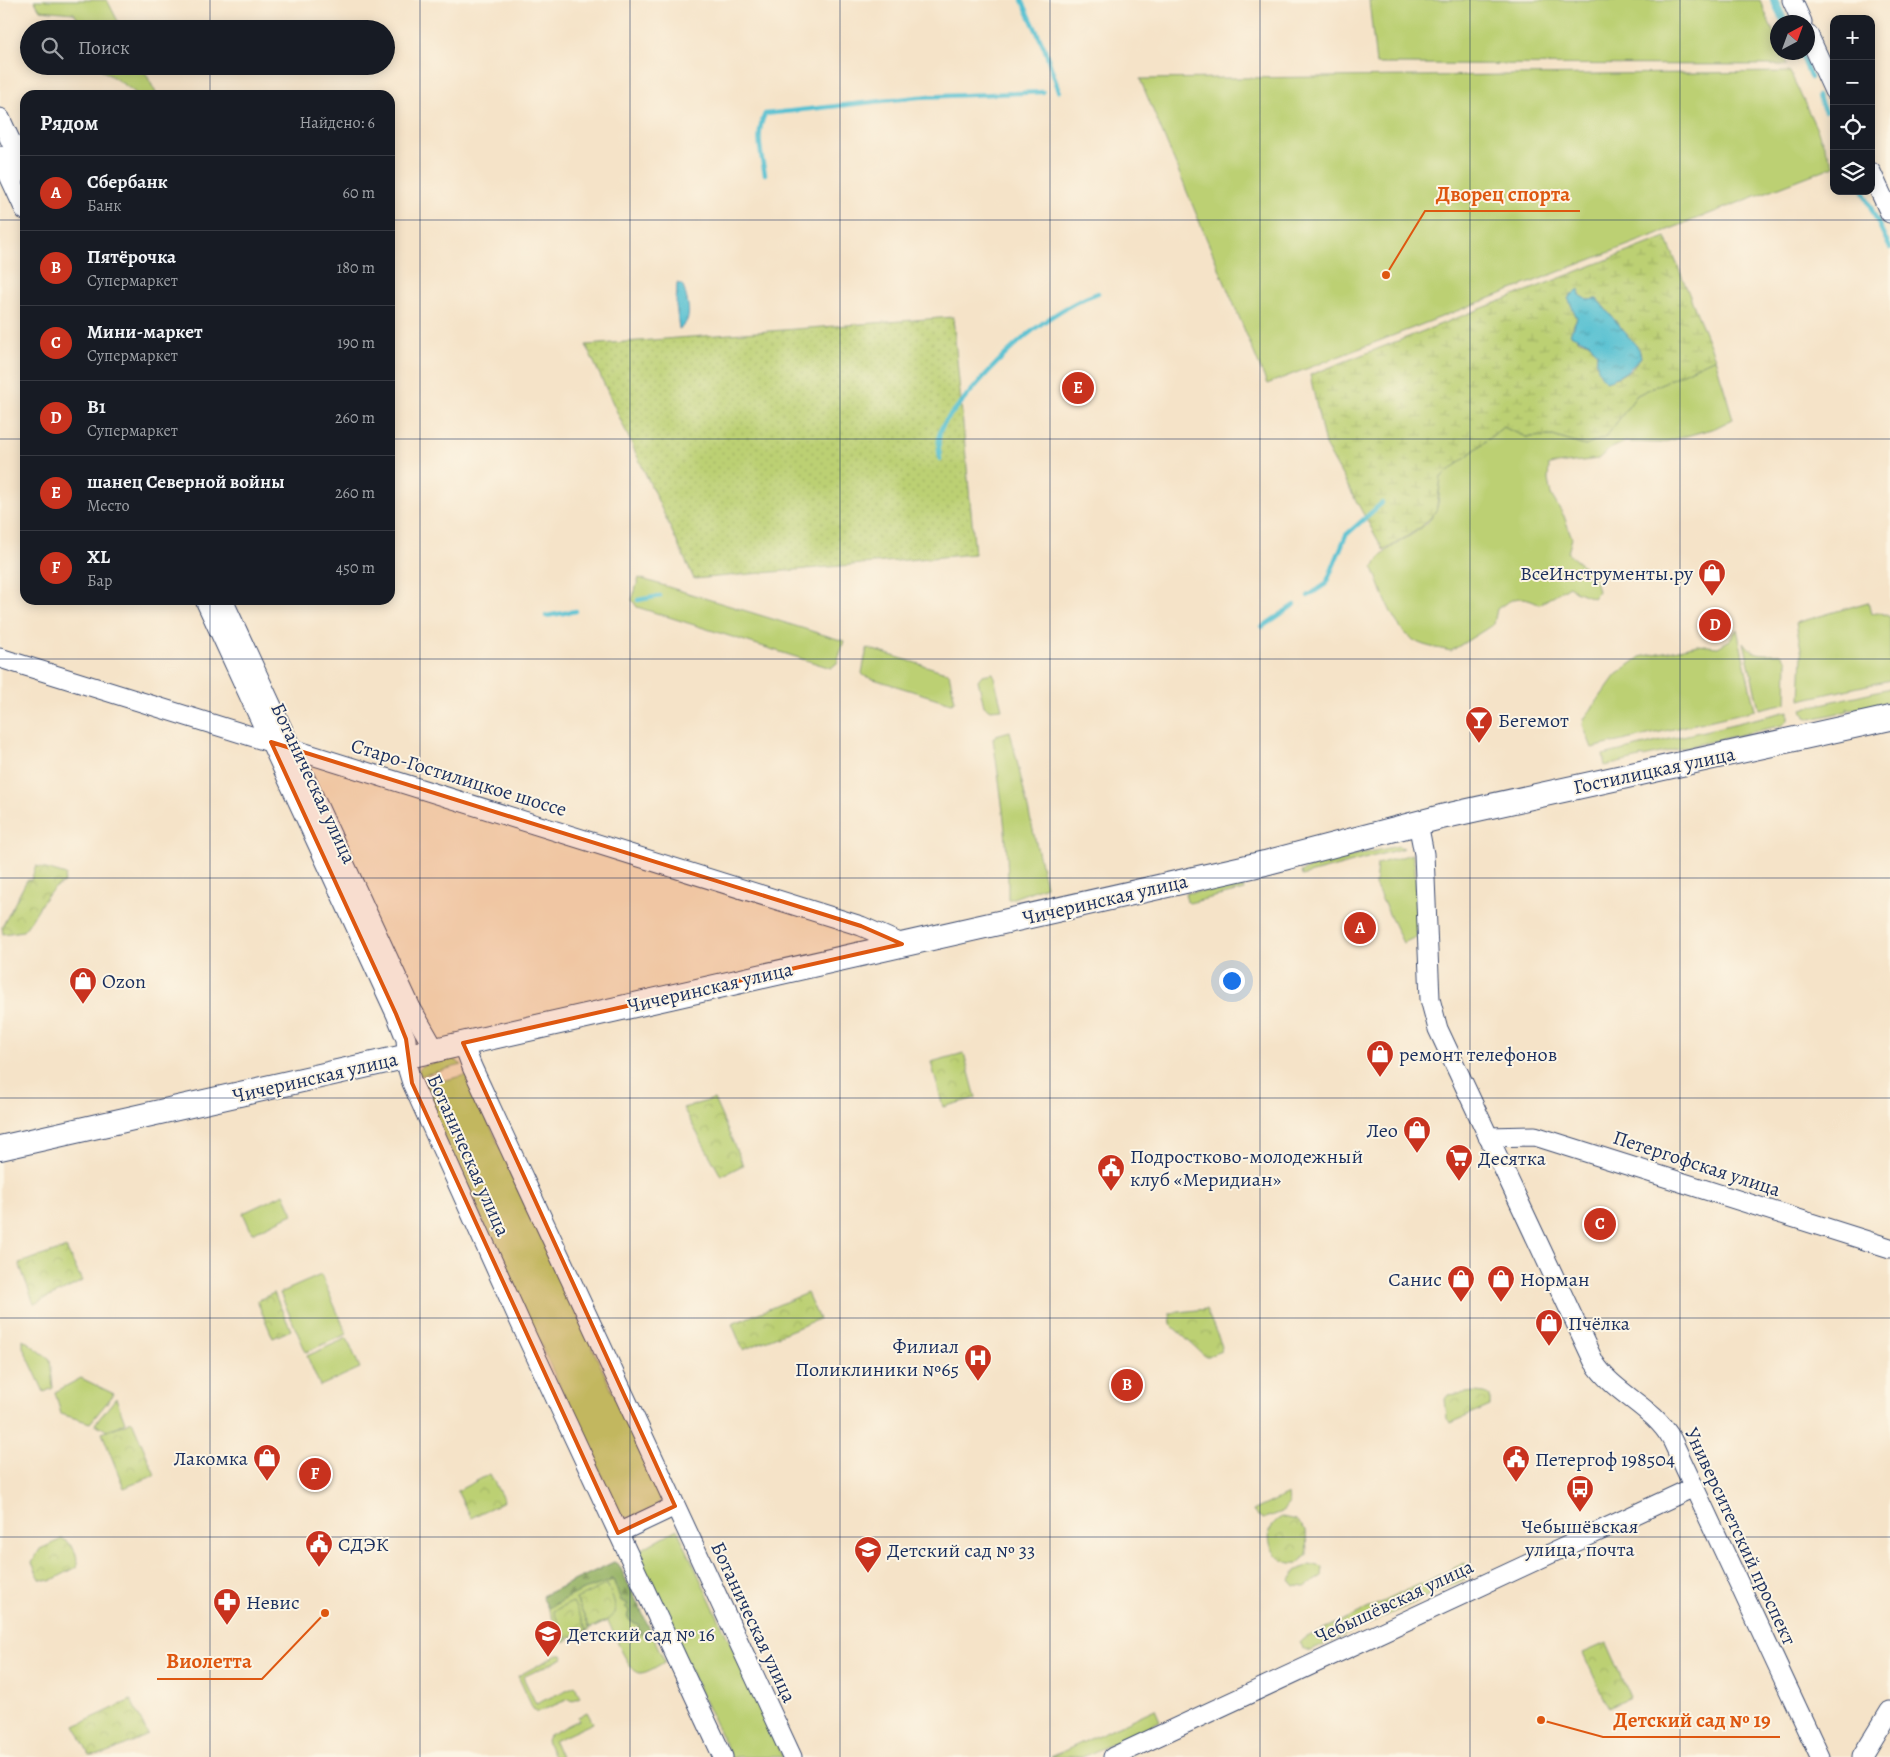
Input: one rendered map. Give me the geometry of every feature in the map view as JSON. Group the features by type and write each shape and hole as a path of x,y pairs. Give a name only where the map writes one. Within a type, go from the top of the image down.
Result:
{"main road":[{"name":"Гостилицкая улица","path":"1418,823 1890,718"},
{"name":"Чичеринская улица","path":"0,1148 1255,865 1418,823"}],"street":[{"path":"1792,0 1799,15"},
{"path":"1815,49 1830,82"},
{"path":"0,118 20,161"},
{"path":"0,156 20,199"},
{"path":"1875,181 1890,213"},
{"name":"Ботаническая улица","path":"207,605 396,1014 406,1039 408,1070 412,1083 723,1757"},
{"name":"Ботаническая улица","path":"225,605 411,1008 435,1050"},
{"name":"Старо-Гостилицкое шоссе","path":"0,658 861,926 902,944"},
{"name":"Университетский проспект","path":"1418,823 1424,854 1432,1009 1442,1038 1594,1362 1609,1381 1641,1406 1664,1428 1694,1487 1820,1757"},
{"name":"Ботаническая улица","path":"463,1043 480,1085 792,1757"},
{"name":"Петергофская улица","path":"1488,1137 1515,1134 1535,1136 1890,1248"},
{"name":"Чебышёвская улица","path":"1112,1757 1694,1487"},
{"path":"618,1533 675,1506"},
{"path":"1862,1757 1890,1711"}],"highlighted area":[{"path":"271,742 861,926 902,944 463,1043 675,1506 618,1533 412,1083 406,1039 396,1014"}],"green space":[{"path":"34,0 107,0 117,20 78,20 74,13 40,10"},
{"path":"1369,0 1760,0 1770,24 1770,60 1785,60 1787,65 1376,64"},
{"path":"1790,72 1830,157 1830,168 1267,384 1140,79"},
{"path":"109,75 147,75 154,90 130,89"},
{"path":"1666,237 1715,358 1637,395 1606,437 1585,446 1553,436 1526,437 1503,427 1441,477 1436,512 1420,528 1384,551 1325,445 1310,375","holes":["1579,290 1580,295 1588,300 1597,299 1639,349 1641,357 1632,369 1616,378 1596,364 1597,353 1590,343 1579,340 1572,327 1577,318 1568,298"]},
{"path":"953,317 975,554 694,579 586,345"},
{"path":"1715,358 1733,419 1715,428 1661,443 1625,442 1610,449 1598,459 1549,465 1548,480 1551,495 1564,516 1572,538 1568,553 1587,569 1593,577 1598,591 1593,598 1575,591 1569,586 1540,604 1528,599 1518,598 1497,609 1494,624 1451,651 1424,645 1405,633 1391,613 1373,568 1386,551 1422,528 1435,512 1438,504 1441,477 1503,427 1526,437 1553,436 1585,446 1606,437 1637,395"},
{"path":"639,578 844,641 837,663 831,668 637,607 632,600"},
{"path":"1868,602 1871,614 1879,612 1890,617 1890,680 1800,700 1802,654 1796,623"},
{"path":"1737,629 1755,710 1592,748 1583,725 1584,719 1616,675 1640,657 1698,645 1718,647 1730,640"},
{"path":"1744,642 1756,653 1781,654 1787,660 1786,703 1759,709"},
{"path":"867,648 949,673 955,701 951,703 864,676 862,673"},
{"path":"993,673 1002,709 990,710 984,706 978,680 982,675"},
{"path":"1890,688 1890,701 1850,710 1847,708 1848,711 1811,719 1805,717 1802,709 1808,707"},
{"path":"1788,711 1788,720 1783,725 1643,757 1640,756 1640,758 1605,766 1603,755"},
{"path":"1010,731 1046,886 1008,900 1006,839 993,739 996,735"},
{"path":"1398,846 1404,848 1302,876 1301,872 1327,861"},
{"path":"1412,854 1415,866 1418,936 1403,943 1375,885 1377,864"},
{"path":"36,866 66,875 64,883 50,892 23,931 3,934 2,927 27,880 31,880"},
{"path":"1243,887 1244,890 1189,903 1185,893"},
{"path":"964,1053 976,1098 943,1107 931,1062"},
{"path":"452,1058 462,1065 416,1077 421,1066"},
{"path":"467,1075 661,1497 657,1506 630,1518 621,1517 420,1086"},
{"path":"714,1099 743,1165 721,1176 683,1108"},
{"path":"284,1194 293,1214 252,1233 243,1213"},
{"path":"66,1248 82,1281 34,1304 19,1263"},
{"path":"321,1275 347,1334 306,1352 280,1293"},
{"path":"274,1293 291,1330 273,1338 257,1301"},
{"path":"807,1293 819,1319 743,1350 732,1324"},
{"path":"1206,1309 1222,1346 1221,1351 1206,1357 1171,1325 1170,1313"},
{"path":"347,1338 360,1368 320,1386 307,1356"},
{"path":"23,1339 50,1359 53,1388 44,1392 23,1347"},
{"path":"81,1378 114,1394 90,1423 61,1414 55,1392"},
{"path":"1475,1392 1485,1393 1490,1396 1490,1406 1451,1423 1447,1419 1445,1399 1448,1395"},
{"path":"116,1398 125,1422 108,1431 95,1424"},
{"path":"132,1421 155,1475 124,1488 102,1433"},
{"path":"490,1474 504,1501 471,1518 457,1491"},
{"path":"1288,1494 1289,1503 1282,1512 1263,1519 1254,1513 1253,1511"},
{"path":"1282,1517 1296,1520 1306,1530 1307,1555 1298,1563 1289,1563 1281,1559 1271,1546 1270,1530 1274,1523"},
{"path":"677,1529 783,1757 731,1757 635,1553"},
{"path":"62,1539 70,1544 74,1550 77,1558 77,1567 50,1581 40,1579 32,1563 40,1549"},
{"path":"614,1562 619,1565 665,1662 643,1673 635,1671 626,1659 608,1621 595,1627 576,1599 590,1629 576,1636 587,1630 554,1611 568,1640 564,1642 542,1596"},
{"path":"614,1562 619,1565 651,1631 640,1635 636,1631 639,1625 630,1621 627,1616 629,1611 625,1607 628,1604 621,1601 613,1580 581,1591 548,1608 542,1596"},
{"path":"1465,1563 1467,1578 1311,1651 1303,1648 1300,1642 1303,1639"},
{"path":"1310,1564 1323,1567 1322,1576 1305,1587 1295,1586 1290,1580 1296,1571"},
{"path":"607,1584 614,1601 614,1612 607,1620 590,1628 576,1599"},
{"path":"573,1602 587,1630 567,1639 553,1611"},
{"path":"1606,1643 1630,1697 1608,1707 1583,1653"},
{"path":"557,1655 562,1655 563,1658 523,1677 536,1704 575,1686 580,1697 571,1701 569,1699 538,1712 533,1709 518,1676"},
{"path":"131,1700 148,1735 105,1754 89,1755 75,1726"},
{"path":"1155,1709 1160,1721 1083,1757 1051,1757"},
{"path":"587,1712 593,1723 554,1741 561,1757 554,1757 547,1741 549,1735 579,1720 578,1717"}],"water":[{"path":"677,283 683,285 689,309 687,320 679,329 676,305"},
{"path":"1579,289 1580,295 1588,300 1597,299 1639,349 1641,357 1629,369 1606,381 1597,365 1597,353 1590,343 1570,334 1577,318 1568,298"}],"waterway":[{"path":"1022,0 1044,47 1059,91"},
{"path":"1772,0 1780,15"},
{"path":"1776,0 1783,15"},
{"path":"1803,60 1811,78"},
{"path":"765,174 760,136 760,129 765,114 918,97 1043,92"},
{"path":"1818,96 1825,112"},
{"path":"1865,195 1890,248"},
{"path":"940,459 939,440 943,425 990,370 1040,324 1078,301 1098,293"},
{"path":"1308,596 1326,584 1346,535 1382,503"},
{"path":"638,600 660,596"},
{"path":"1262,627 1294,605"},
{"path":"546,616 576,611"}],"place":[{"name":"Дворец спорта","path":"1386,275"},
{"name":"шанец Северной войны","path":"1078,388"},
{"name":"ВсеИнструменты.ру","path":"1712,597"},
{"name":"В1","path":"1715,625"},
{"name":"Бегемот","path":"1479,744"},
{"name":"Сбербанк","path":"1360,928"},
{"name":"Ozon","path":"83,1005"},
{"name":"ремонт телефонов","path":"1380,1078"},
{"name":"Лео","path":"1417,1154"},
{"name":"Десятка","path":"1459,1182"},
{"name":"Подростково-молодежный клуб «Меридиан»","path":"1111,1192"},
{"name":"Мини-маркет","path":"1600,1224"},
{"name":"Санис","path":"1461,1303"},
{"name":"Норман","path":"1501,1303"},
{"name":"Пчёлка","path":"1549,1347"},
{"name":"Филиал Поликлиники №65","path":"978,1382"},
{"name":"Пятёрочка","path":"1127,1385"},
{"name":"XL","path":"315,1474"},
{"name":"Лакомка","path":"267,1482"},
{"name":"Петергоф 198504","path":"1516,1483"},
{"name":"Чебышёвская улица, почта","path":"1580,1513"},
{"name":"СДЭК","path":"319,1568"},
{"name":"Детский сад № 33","path":"868,1574"},
{"name":"Виолетта","path":"325,1613"},
{"name":"Невис","path":"227,1626"},
{"name":"Детский сад № 16","path":"548,1658"},
{"name":"Детский сад № 19","path":"1541,1720"}]}
